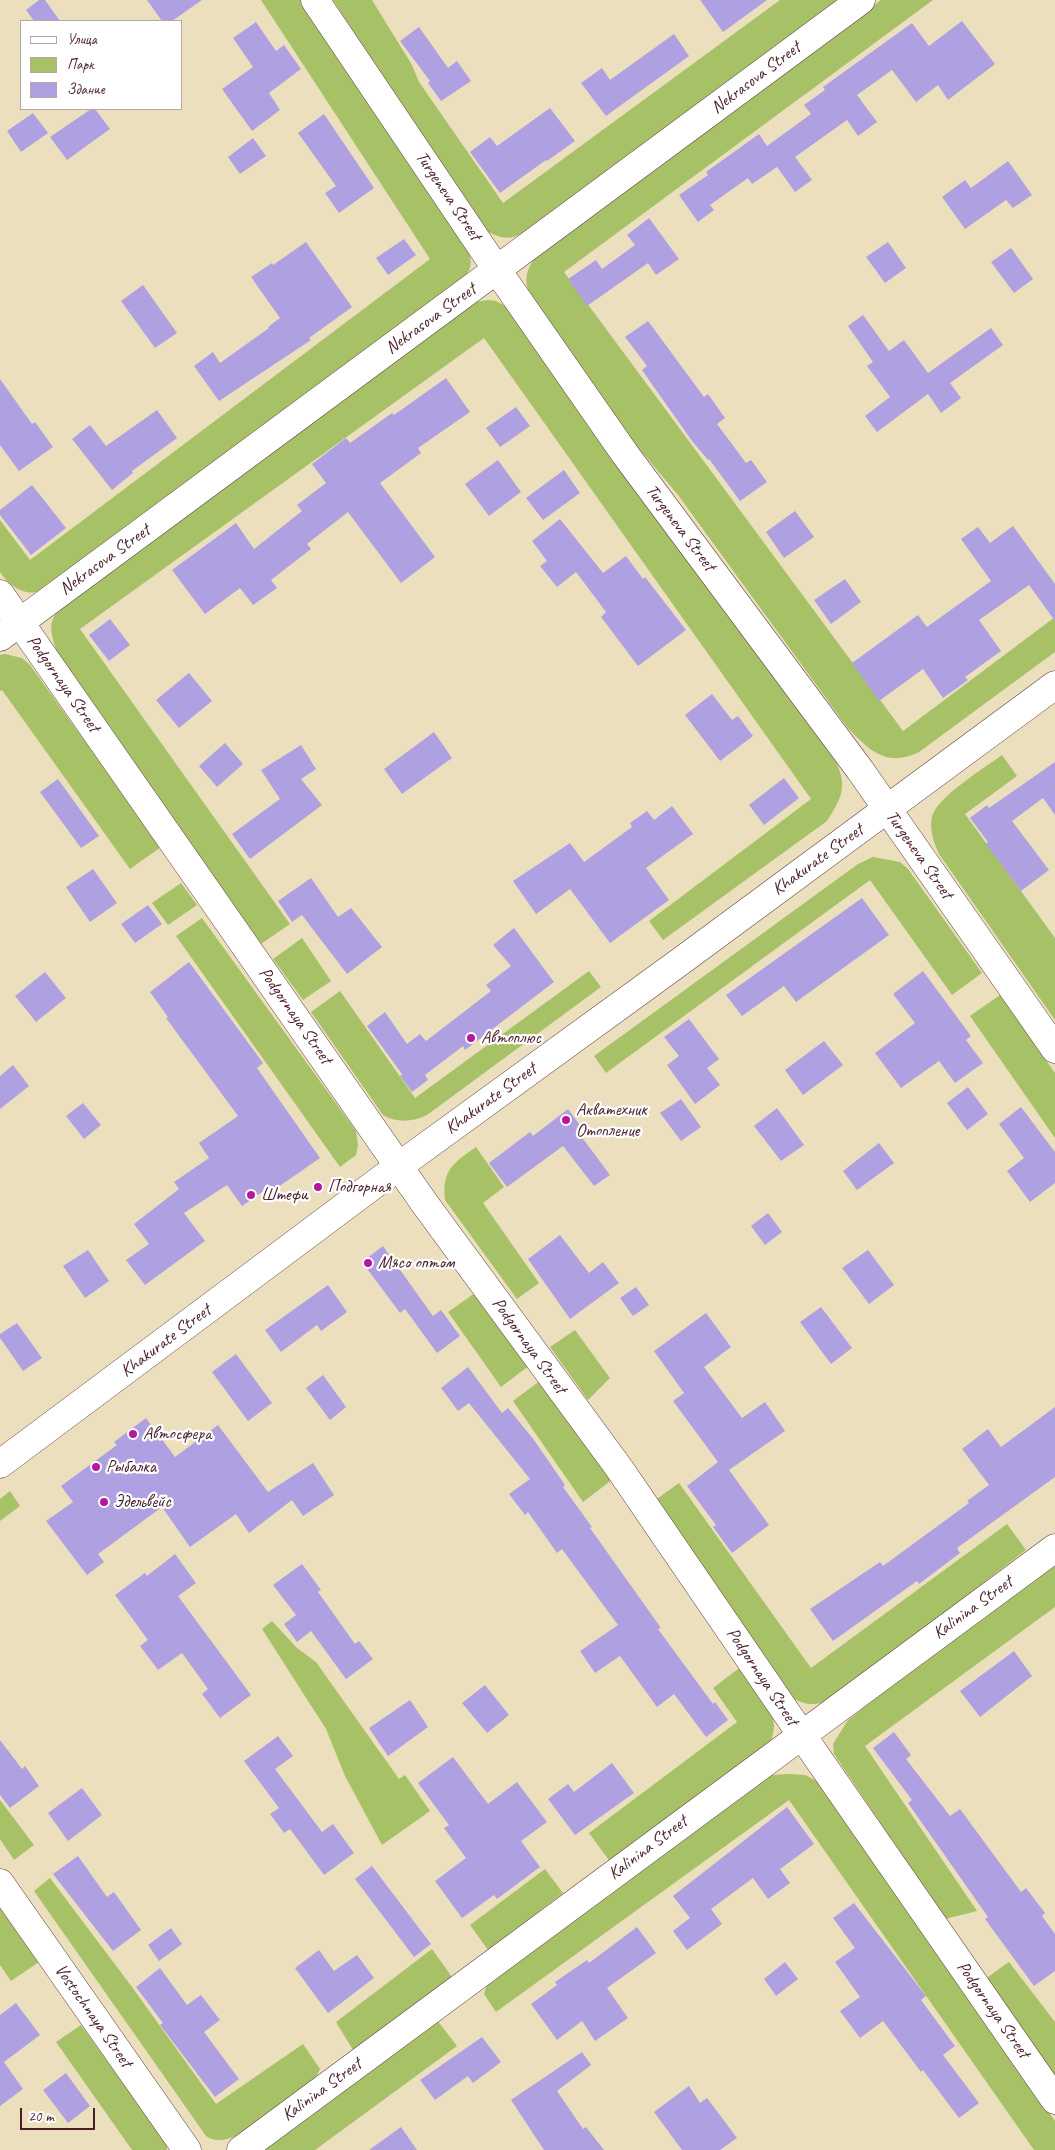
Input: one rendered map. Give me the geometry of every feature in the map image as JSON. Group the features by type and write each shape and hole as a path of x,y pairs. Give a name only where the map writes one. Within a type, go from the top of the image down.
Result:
{"street":[{"name":"Turgeneva Street","path":"315,0 497,270 625,454 860,770 886,810 1055,1049"},
{"name":"Nekrasova Street","path":"10,630 860,0"},
{"name":"Podgornaya Street","path":"0,594 10,630 619,1468 1055,2100"},
{"name":"Khakurate Street","path":"0,1464 399,1166 1055,685"},
{"name":"Kalinina Street","path":"241,2150 1055,1548"},
{"name":"Vostochnaya Street","path":"0,1883 187,2150"}],"green space":[{"path":"261,0 303,0 469,252 471,259 470,269 450,288 40,591 22,591 7,581 0,572 0,520 30,560 430,259"},
{"path":"333,0 372,0 412,65 419,82 503,203 780,0 842,0 523,233 505,238 487,231"},
{"path":"881,0 933,0 564,272 903,731 1055,617 1055,652 919,752 897,758 879,754 863,743 847,727 678,495 636,445 531,296 527,282 527,275 535,257 545,246"},
{"path":"496,301 505,306 637,493 836,762 842,779 839,799 827,821 663,940 649,921 811,799 484,338 80,629 290,924 261,944 56,650 51,631 52,621 63,605 476,302"},
{"path":"5,654 22,658 30,665 161,847 130,869 2,690 0,691 0,655"},
{"path":"1002,755 1017,776 965,814 1055,938 1055,1020 939,854 931,827 935,809 942,801 962,783"},
{"path":"873,857 900,862 908,869 982,973 952,995 870,880 606,1073 594,1056 858,864"},
{"path":"181,883 197,905 168,925 152,903"},
{"path":"202,918 356,1131 358,1145 356,1155 340,1167 176,936"},
{"path":"302,938 331,981 303,1000 273,959"},
{"path":"589,971 601,987 427,1115 410,1120 393,1119 383,1115 311,1012 340,991 415,1098"},
{"path":"1000,995 1055,1073 1055,1138 970,1016"},
{"path":"476,1147 504,1187 483,1203 539,1283 517,1299 445,1200 447,1174 455,1163"},
{"path":"475,1293 530,1365 501,1387 448,1312"},
{"path":"575,1330 610,1378 588,1400 550,1347"},
{"path":"541,1380 613,1479 583,1502 513,1401"},
{"path":"679,1483 811,1668 1007,1524 1026,1550 833,1698 821,1703 810,1704 788,1695 654,1501"},
{"path":"10,1491 20,1506 0,1521 0,1499"},
{"path":"1055,1561 1055,1607 865,1746 977,1911 945,1919 834,1754 833,1744 848,1720 990,1608"},
{"path":"272,1621 297,1648 316,1662 399,1779 405,1775 430,1811 382,1845 345,1776 326,1729 262,1629"},
{"path":"742,1666 763,1695 772,1715 774,1726 767,1748 611,1863 589,1833 737,1722 713,1688"},
{"path":"771,1775 805,1775 819,1782 1055,2121 1055,2150 1034,2150 789,1800 496,2012 484,1994 488,1981 754,1785"},
{"path":"0,1800 34,1845 14,1860 0,1839"},
{"path":"545,1869 563,1893 488,1950 470,1925"},
{"path":"50,1878 132,1987 216,2104 303,2044 320,2069 315,2079 238,2135 222,2140 214,2140 206,2136 34,1891"},
{"path":"0,1907 39,1962 11,1981 0,1965"},
{"path":"432,1949 452,1977 353,2050 336,2022"},
{"path":"1009,1962 1055,2022 1055,2082 985,1979"},
{"path":"437,2020 457,2046 315,2150 253,2150"},
{"path":"81,2025 167,2144 167,2150 132,2150 56,2042"}],"building":[{"path":"39,0 45,0 59,20 33,20 26,10"},
{"path":"147,0 202,0 173,20 161,20"},
{"path":"700,0 767,0 723,32"},
{"path":"962,21 995,64 948,100 938,85 916,102 892,70 857,95 877,122 858,136 847,120 795,157 812,180 795,192 777,167 752,184 748,178 710,205 714,210 698,222 679,195 708,175 706,172 759,134 767,146 811,114 804,105 825,90 823,87 912,23 929,46"},
{"path":"256,22 276,51 284,45 301,69 269,93 280,110 252,131 222,89 253,67 233,38"},
{"path":"419,27 448,68 457,61 471,81 441,101 428,83 430,81 400,41"},
{"path":"674,34 689,56 606,116 581,83 602,68 610,80"},
{"path":"550,108 575,141 500,193 470,152 490,137 497,146"},
{"path":"90,110 96,110 110,129 67,160 50,137"},
{"path":"33,113 48,133 21,152 7,131"},
{"path":"324,114 374,188 339,213 325,193 336,186 298,133"},
{"path":"253,138 266,156 240,174 228,157"},
{"path":"1008,161 1032,195 1013,208 1006,200 965,229 942,197 965,180 971,188"},
{"path":"649,218 679,259 656,275 648,263 587,306 568,279 596,260 602,269 635,245 627,235"},
{"path":"404,239 416,255 388,275 376,258"},
{"path":"306,242 352,307 309,338 311,340 219,401 194,366 213,352 220,363 280,318 251,277 272,263 273,265"},
{"path":"888,242 906,268 885,283 866,257"},
{"path":"1011,248 1033,279 1014,293 991,262"},
{"path":"143,285 177,333 155,348 121,301"},
{"path":"863,315 889,351 904,340 928,373 991,328 1003,345 950,383 961,398 941,413 928,394 877,432 865,416 890,397 867,366 873,362 848,326"},
{"path":"648,321 704,397 708,394 725,418 717,424 746,463 751,460 767,482 740,501 709,459 692,441 642,370 647,366 625,337"},
{"path":"446,378 470,412 418,448 421,453 380,483 435,557 401,583 348,512 307,544 311,549 271,580 277,588 253,605 240,588 205,614 172,570 236,523 254,549 302,511 297,505 326,483 312,464 346,438 350,443"},
{"path":"0,379 32,424 35,422 53,447 19,471 0,445"},
{"path":"516,407 530,426 500,447 486,428"},
{"path":"157,410 177,438 132,471 133,473 112,490 72,439 90,425 106,446"},
{"path":"498,460 521,492 489,516 465,484"},
{"path":"564,470 580,493 543,520 526,498"},
{"path":"32,485 66,528 31,555 0,515 0,510"},
{"path":"795,511 814,537 784,558 766,532"},
{"path":"560,519 603,573 626,556 643,579 645,577 686,630 638,666 601,617 606,612 576,572 557,587 540,566 547,561 532,541"},
{"path":"1013,526 1055,584 1055,621 1029,585 979,620 1001,651 965,677 968,680 943,698 923,669 879,701 852,663 918,615 927,627 991,581 961,539 978,527 990,543"},
{"path":"845,579 861,602 831,624 814,600"},
{"path":"110,619 130,645 109,661 89,635"},
{"path":"189,673 212,701 179,728 156,700"},
{"path":"712,694 732,720 738,716 753,736 720,761 685,715"},
{"path":"434,732 452,758 402,794 384,769"},
{"path":"225,743 243,764 217,787 199,766"},
{"path":"301,745 316,769 301,779 322,805 250,859 232,834 280,799 261,770"},
{"path":"1055,762 1055,815 1043,798 1012,821 1049,870 1021,891 986,844 988,842 970,818 987,805 989,808"},
{"path":"784,778 799,798 764,825 749,805"},
{"path":"58,779 99,836 81,848 40,792"},
{"path":"672,806 693,834 646,868 669,900 610,943 570,889 536,914 513,881 570,843 584,862 632,827 630,823 647,811 654,820"},
{"path":"93,869 117,903 90,922 66,887"},
{"path":"311,878 338,917 351,908 382,947 347,974 302,915 292,922 278,901"},
{"path":"862,898 889,935 796,1002 784,986 742,1016 726,995"},
{"path":"148,905 162,924 135,943 121,924"},
{"path":"514,928 554,982 465,1050 463,1046 425,1075 428,1080 412,1092 400,1076 402,1074 367,1026 385,1012 407,1044 420,1034 426,1041 491,991 486,985 511,966 493,945"},
{"path":"189,962 263,1063 257,1068 320,1158 268,1194 265,1190 242,1206 227,1185 184,1213 205,1241 145,1285 126,1260 149,1244 134,1224 179,1189 174,1182 209,1158 199,1143 238,1116 166,1018 168,1017 150,992"},
{"path":"923,971 971,1036 966,1040 983,1063 955,1083 939,1061 901,1088 875,1053 915,1023 893,994"},
{"path":"45,972 66,998 36,1022 15,996"},
{"path":"689,1019 719,1059 707,1068 720,1085 695,1104 667,1065 679,1056 664,1037"},
{"path":"824,1041 843,1065 803,1095 785,1070"},
{"path":"13,1065 29,1086 0,1109 0,1076"},
{"path":"968,1087 988,1114 967,1130 947,1103"},
{"path":"681,1099 701,1127 681,1141 660,1113"},
{"path":"83,1103 101,1125 84,1139 66,1116"},
{"path":"1021,1107 1055,1152 1055,1183 1030,1202 1007,1171 1024,1158 999,1124"},
{"path":"777,1108 804,1145 781,1161 754,1126"},
{"path":"568,1109 586,1133 581,1136 610,1175 594,1186 563,1146 507,1187 489,1163 530,1132 533,1136"},
{"path":"879,1143 894,1163 857,1190 843,1171"},
{"path":"768,1213 782,1232 765,1245 751,1226"},
{"path":"560,1235 589,1273 603,1262 619,1283 570,1319 528,1259"},
{"path":"383,1246 433,1316 441,1310 460,1336 437,1353 405,1309 400,1313 362,1262"},
{"path":"88,1250 109,1281 85,1298 63,1266"},
{"path":"868,1250 894,1285 869,1304 842,1268"},
{"path":"328,1285 347,1312 321,1331 317,1325 281,1352 265,1330"},
{"path":"636,1287 649,1305 633,1316 620,1298"},
{"path":"821,1307 852,1348 831,1364 800,1322"},
{"path":"706,1313 731,1347 704,1367 742,1418 765,1402 785,1431 729,1470 769,1525 732,1553 713,1527 716,1525 687,1486 718,1462 673,1401 684,1393 654,1351"},
{"path":"17,1323 42,1358 23,1371 0,1338 0,1334"},
{"path":"236,1354 272,1403 248,1421 212,1372"},
{"path":"468,1367 502,1413 508,1408 534,1440 565,1485 563,1487 592,1527 590,1528 661,1628 658,1629 713,1704 715,1702 728,1720 706,1737 674,1694 657,1707 620,1656 595,1673 580,1651 618,1625 562,1549 557,1553 528,1512 525,1515 509,1494 530,1479 469,1403 458,1411 441,1388"},
{"path":"323,1375 346,1407 330,1420 306,1388"},
{"path":"1055,1407 1055,1477 957,1548 960,1553 919,1584 917,1581 833,1641 810,1609 880,1562 883,1566 969,1503 967,1501 989,1485 962,1449 988,1429 1001,1447"},
{"path":"146,1418 175,1457 218,1425 268,1492 313,1463 334,1495 303,1516 292,1500 249,1533 236,1514 190,1547 162,1507 98,1554 104,1562 87,1575 46,1521 73,1502 61,1486 117,1445 114,1442"},
{"path":"175,1554 196,1583 178,1596 251,1695 220,1718 202,1694 208,1689 182,1653 158,1670 140,1646 148,1640 115,1595 145,1573 147,1576"},
{"path":"302,1564 321,1590 318,1592 355,1644 359,1641 373,1659 346,1679 311,1631 297,1642 284,1624 296,1615 273,1585"},
{"path":"1014,1651 1032,1676 980,1717 960,1691"},
{"path":"485,1685 509,1715 487,1733 462,1703"},
{"path":"410,1700 428,1727 388,1756 369,1728"},
{"path":"894,1732 911,1755 906,1759 950,1816 960,1809 1021,1892 1026,1888 1045,1913 1042,1916 1055,1934 1055,1971 1034,1986 985,1919 988,1917 908,1803 912,1800 873,1748"},
{"path":"278,1736 293,1756 275,1769 322,1832 333,1824 354,1853 324,1875 290,1829 284,1833 270,1814 279,1808 244,1761"},
{"path":"0,1740 22,1769 25,1766 39,1786 10,1808 0,1795"},
{"path":"453,1757 488,1804 517,1782 547,1822 521,1841 540,1867 497,1899 494,1895 462,1918 435,1881 466,1858 444,1828 449,1825 418,1783"},
{"path":"612,1763 634,1793 575,1835 548,1799 568,1784 574,1792"},
{"path":"82,1788 102,1815 68,1841 48,1813"},
{"path":"787,1807 814,1844 780,1869 790,1883 768,1899 753,1878 711,1909 722,1924 687,1950 673,1931 690,1918 673,1896"},
{"path":"78,1856 107,1897 114,1892 141,1930 113,1951 53,1874"},
{"path":"372,1866 431,1944 414,1957 355,1879"},
{"path":"854,1903 926,1996 921,2000 955,2046 943,2055 979,2103 959,2118 923,2070 921,2072 883,2021 860,2038 840,2011 860,1997 835,1962 855,1948 833,1918"},
{"path":"637,1927 656,1953 607,1988 628,2018 595,2041 582,2021 557,2040 531,2004 557,1985 555,1982 587,1960 589,1963"},
{"path":"171,1928 182,1944 159,1961 148,1945"},
{"path":"319,1950 334,1971 357,1955 374,1978 328,2013 295,1968"},
{"path":"785,1962 798,1979 776,1996 764,1979"},
{"path":"160,1968 187,2005 201,1995 220,2020 204,2032 239,2079 215,2097 160,2025 163,2023 136,1987"},
{"path":"16,2003 40,2035 4,2062 23,2089 0,2106 0,2015"},
{"path":"482,2037 501,2062 473,2083 468,2076 435,2100 420,2080"},
{"path":"582,2052 591,2065 557,2091 583,2129 586,2127 604,2150 544,2150 511,2100"},
{"path":"66,2073 90,2106 68,2123 43,2090"},
{"path":"689,2086 700,2103 707,2098 737,2138 720,2150 682,2150 654,2112"},
{"path":"401,2127 417,2150 369,2150"}],"place":[{"name":"Автоплюс","path":"471,1038"},
{"name":"Акватехник Отопление","path":"566,1120"},
{"name":"Подгорная","path":"318,1187"},
{"name":"Штефи","path":"251,1195"},
{"name":"Мясо оптом","path":"368,1263"},
{"name":"Автосфера","path":"133,1434"},
{"name":"Рыбалка","path":"96,1467"},
{"name":"Эдельвейс","path":"104,1502"}]}
